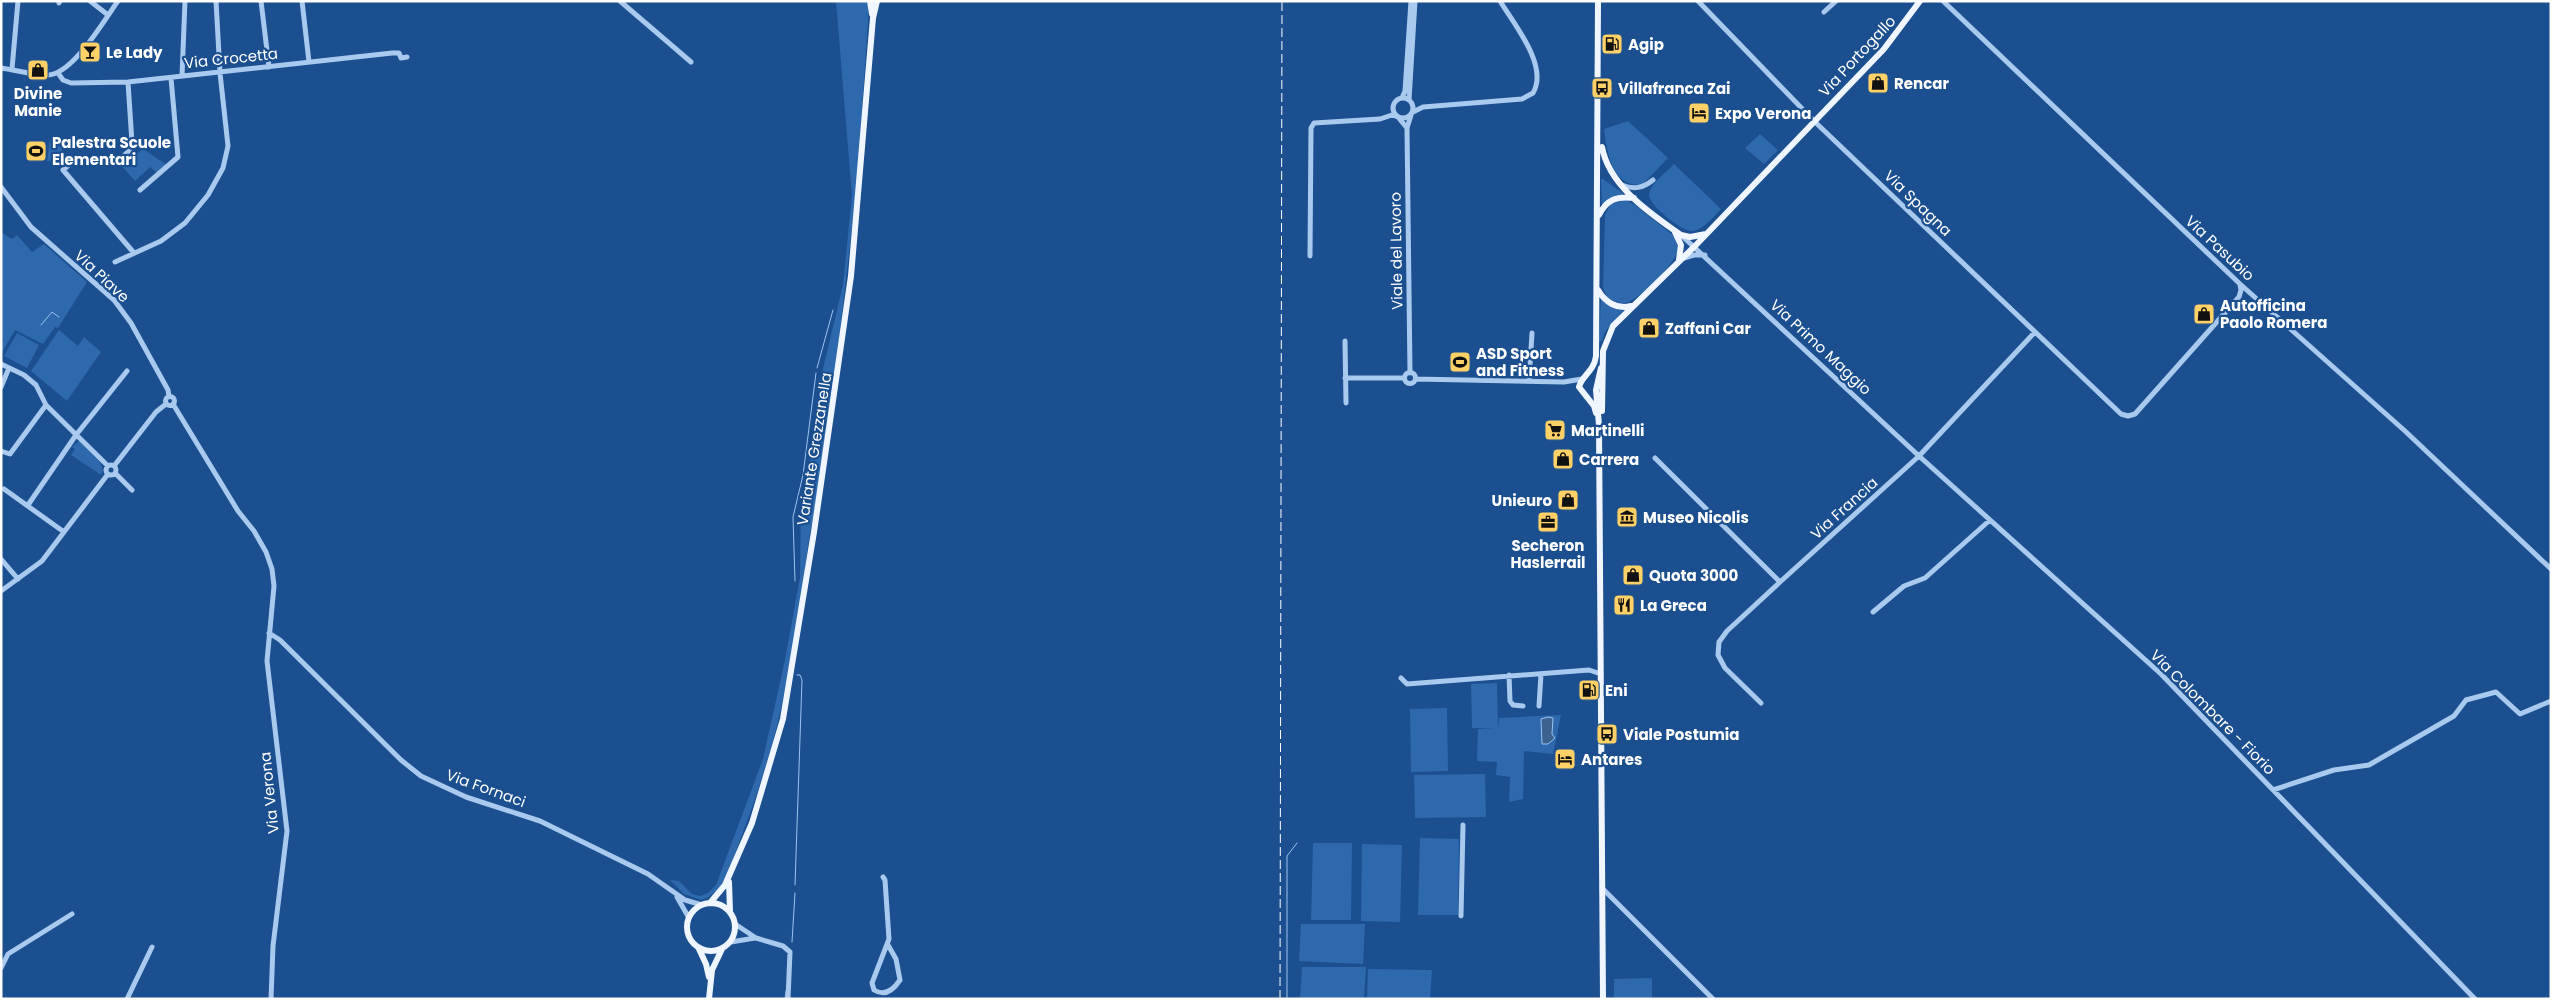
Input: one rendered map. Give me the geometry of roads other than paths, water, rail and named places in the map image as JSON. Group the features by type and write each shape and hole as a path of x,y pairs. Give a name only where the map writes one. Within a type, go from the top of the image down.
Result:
{"main road":[{"name":"Variante Grezzanella","path":"710,903 726,885 752,824 784,719 807,582 851,276 872,18 870,1"},
{"name":"Variante Grezzanella","path":"872,18 877,1"},
{"path":"1598,1 1599,216 1596,356 1594,368 1584,378 1582,392 1594,406 1599,425"},
{"name":"Via Portogallo","path":"1679,262 1884,49 1920,1"},
{"path":"1599,128 1605,162 1620,185 1634,198"},
{"path":"1599,216 1606,204 1614,198 1620,196 1634,198"},
{"name":"Via Primo Maggio","path":"1634,198 1678,233"},
{"path":"1678,233 1690,237 1707,233"},
{"path":"1603,999 1599,425 1596,382 1601,368 1607,336 1621,316 1679,262 1681,245 1678,233"},
{"path":"1597,286 1604,298 1612,304 1622,308 1634,305"},
{"path":"1599,425 1602,415 1601,368"},
{"path":"1584,378 1591,377 1596,382"},
{"path":"1582,392 1592,394 1596,390"},
{"name":"Variante Grezzanella","path":"731,874 728,888 730,911 735,924"},
{"path":"730,911 719,904 710,903 702,905 693,911 688,918 688,934 692,943 699,948 712,952 722,949 731,942 735,924"},
{"path":"699,948 706,964 710,984"},
{"path":"709,999 715,962 722,949"}],"street":[{"path":"12,70 18,1"},
{"path":"90,1 108,15"},
{"path":"1,68 48,75 58,74 85,47 118,1"},
{"path":"182,76 185,1"},
{"path":"115,262 161,241 185,223 200,206 219,176 228,146 220,73 216,1"},
{"path":"261,1 269,67"},
{"path":"302,1 309,62"},
{"path":"620,1 691,62"},
{"path":"1386,117 1396,102 1402,98 1405,91 1410,1"},
{"path":"1412,114 1415,1"},
{"path":"1310,256 1311,128 1314,123 1386,117 1405,118 1423,107 1522,99 1533,93 1536,86 1535,58 1500,1"},
{"name":"Via Spagna","path":"1698,1 1814,121 2122,414 2128,416 2135,414 2239,297 2242,290 2240,284"},
{"path":"1824,12 1836,1"},
{"name":"Via Pasubio","path":"1943,1 2240,284 2405,431 2551,569"},
{"name":"Via Crocetta","path":"58,74 63,80 71,83 128,82 392,53 398,54 401,58 408,57"},
{"path":"140,190 178,158 172,78"},
{"path":"116,162 131,149 132,143 128,82"},
{"path":"1402,98 1423,107"},
{"path":"1393,108 1407,128"},
{"name":"Viale del Lavoro","path":"1410,373 1407,128 1412,114"},
{"path":"72,163 63,170 134,253"},
{"path":"1620,185 1635,188 1643,187 1653,180"},
{"name":"Via Piave","path":"1,187 31,227 114,300 130,323 168,390 169,396 174,399 173,404"},
{"name":"Via Primo Maggio","path":"1678,233 1695,246 1919,456"},
{"path":"1679,262 1690,255 1705,256 1702,243 1707,233"},
{"name":"Via Francia","path":"1761,703 1725,668 1718,655 1719,642 1727,631 1919,456 2035,332"},
{"path":"1529,380 1532,333"},
{"path":"1345,341 1346,402"},
{"path":"1,364 36,385 46,405 111,466 115,473 132,490"},
{"path":"1,387 10,368"},
{"path":"28,505 76,435 127,371"},
{"path":"1345,378 1404,378 1410,373 1414,374 1416,379"},
{"path":"1404,378 1410,384 1416,379 1564,382 1584,378"},
{"path":"1564,382 1582,392"},
{"path":"166,404 165,399 169,396"},
{"path":"1,591 42,561 108,474 111,466 156,412 166,404 173,404 178,407 238,511 266,552 272,569 274,586 269,633"},
{"path":"1,451 10,454 46,405"},
{"name":"Via Colombare - Fiorio","path":"1919,456 2161,674 2475,999"},
{"path":"1655,458 1780,582"},
{"path":"108,474 115,473"},
{"path":"4,489 64,532"},
{"path":"1873,612 1904,586 1925,578 1990,520"},
{"path":"1,559 18,579"},
{"name":"Via Verona","path":"269,633 267,661 288,830 273,946 271,999"},
{"name":"Via Fornaci","path":"269,633 280,640 401,760 421,776 466,797 540,821 648,874 674,893"},
{"path":"1401,678 1407,684 1589,670 1601,674"},
{"path":"1539,706 1541,674"},
{"path":"1509,675 1510,701 1513,705 1523,706"},
{"path":"2273,790 2334,770 2369,765 2454,716 2466,700 2496,692 2520,714 2551,701"},
{"path":"1461,916 1463,825"},
{"path":"883,877 886,880 888,945 896,960 900,980 887,992 879,993 872,988 872,983 877,966 888,945"},
{"path":"1602,888 1713,999"},
{"path":"674,893 685,900 702,905"},
{"path":"674,893 688,918"},
{"path":"1,968 8,954 72,914"},
{"path":"735,924 756,938 783,946 790,952 788,999"},
{"path":"731,942 756,938"},
{"path":"128,999 152,947"}],"waterway":[{"path":"817,368 833,310"},
{"path":"41,325 52,312 59,317"},
{"path":"795,581 793,517 803,475 816,373"},
{"path":"795,885 802,680 800,675 797,675"},
{"path":"1287,999 1287,856 1297,843"},
{"path":"792,942 795,893"},
{"path":"785,999 786,991"}],"railway":[{"path":"1280,999 1282,1"}],"place":[{"name":"Agip","path":"1612,44"},
{"name":"Le Lady","path":"90,52"},
{"name":"Divine Manie","path":"38,70"},
{"name":"Rencar","path":"1878,83"},
{"name":"Villafranca Zai","path":"1602,88"},
{"name":"Expo Verona","path":"1699,113"},
{"name":"Palestra Scuole Elementari","path":"36,151"},
{"name":"Autofficina Paolo Romera","path":"2204,314"},
{"name":"Zaffani Car","path":"1649,328"},
{"name":"ASD Sport and Fitness","path":"1460,362"},
{"name":"Martinelli","path":"1555,430"},
{"name":"Carrera","path":"1563,459"},
{"name":"Unieuro","path":"1568,500"},
{"name":"Museo Nicolis","path":"1627,517"},
{"name":"Secheron Haslerrail","path":"1548,522"},
{"name":"Quota 3000","path":"1633,575"},
{"name":"La Greca","path":"1624,605"},
{"name":"Eni","path":"1589,690"},
{"name":"Viale Postumia","path":"1607,734"},
{"name":"Antares","path":"1565,759"}]}
